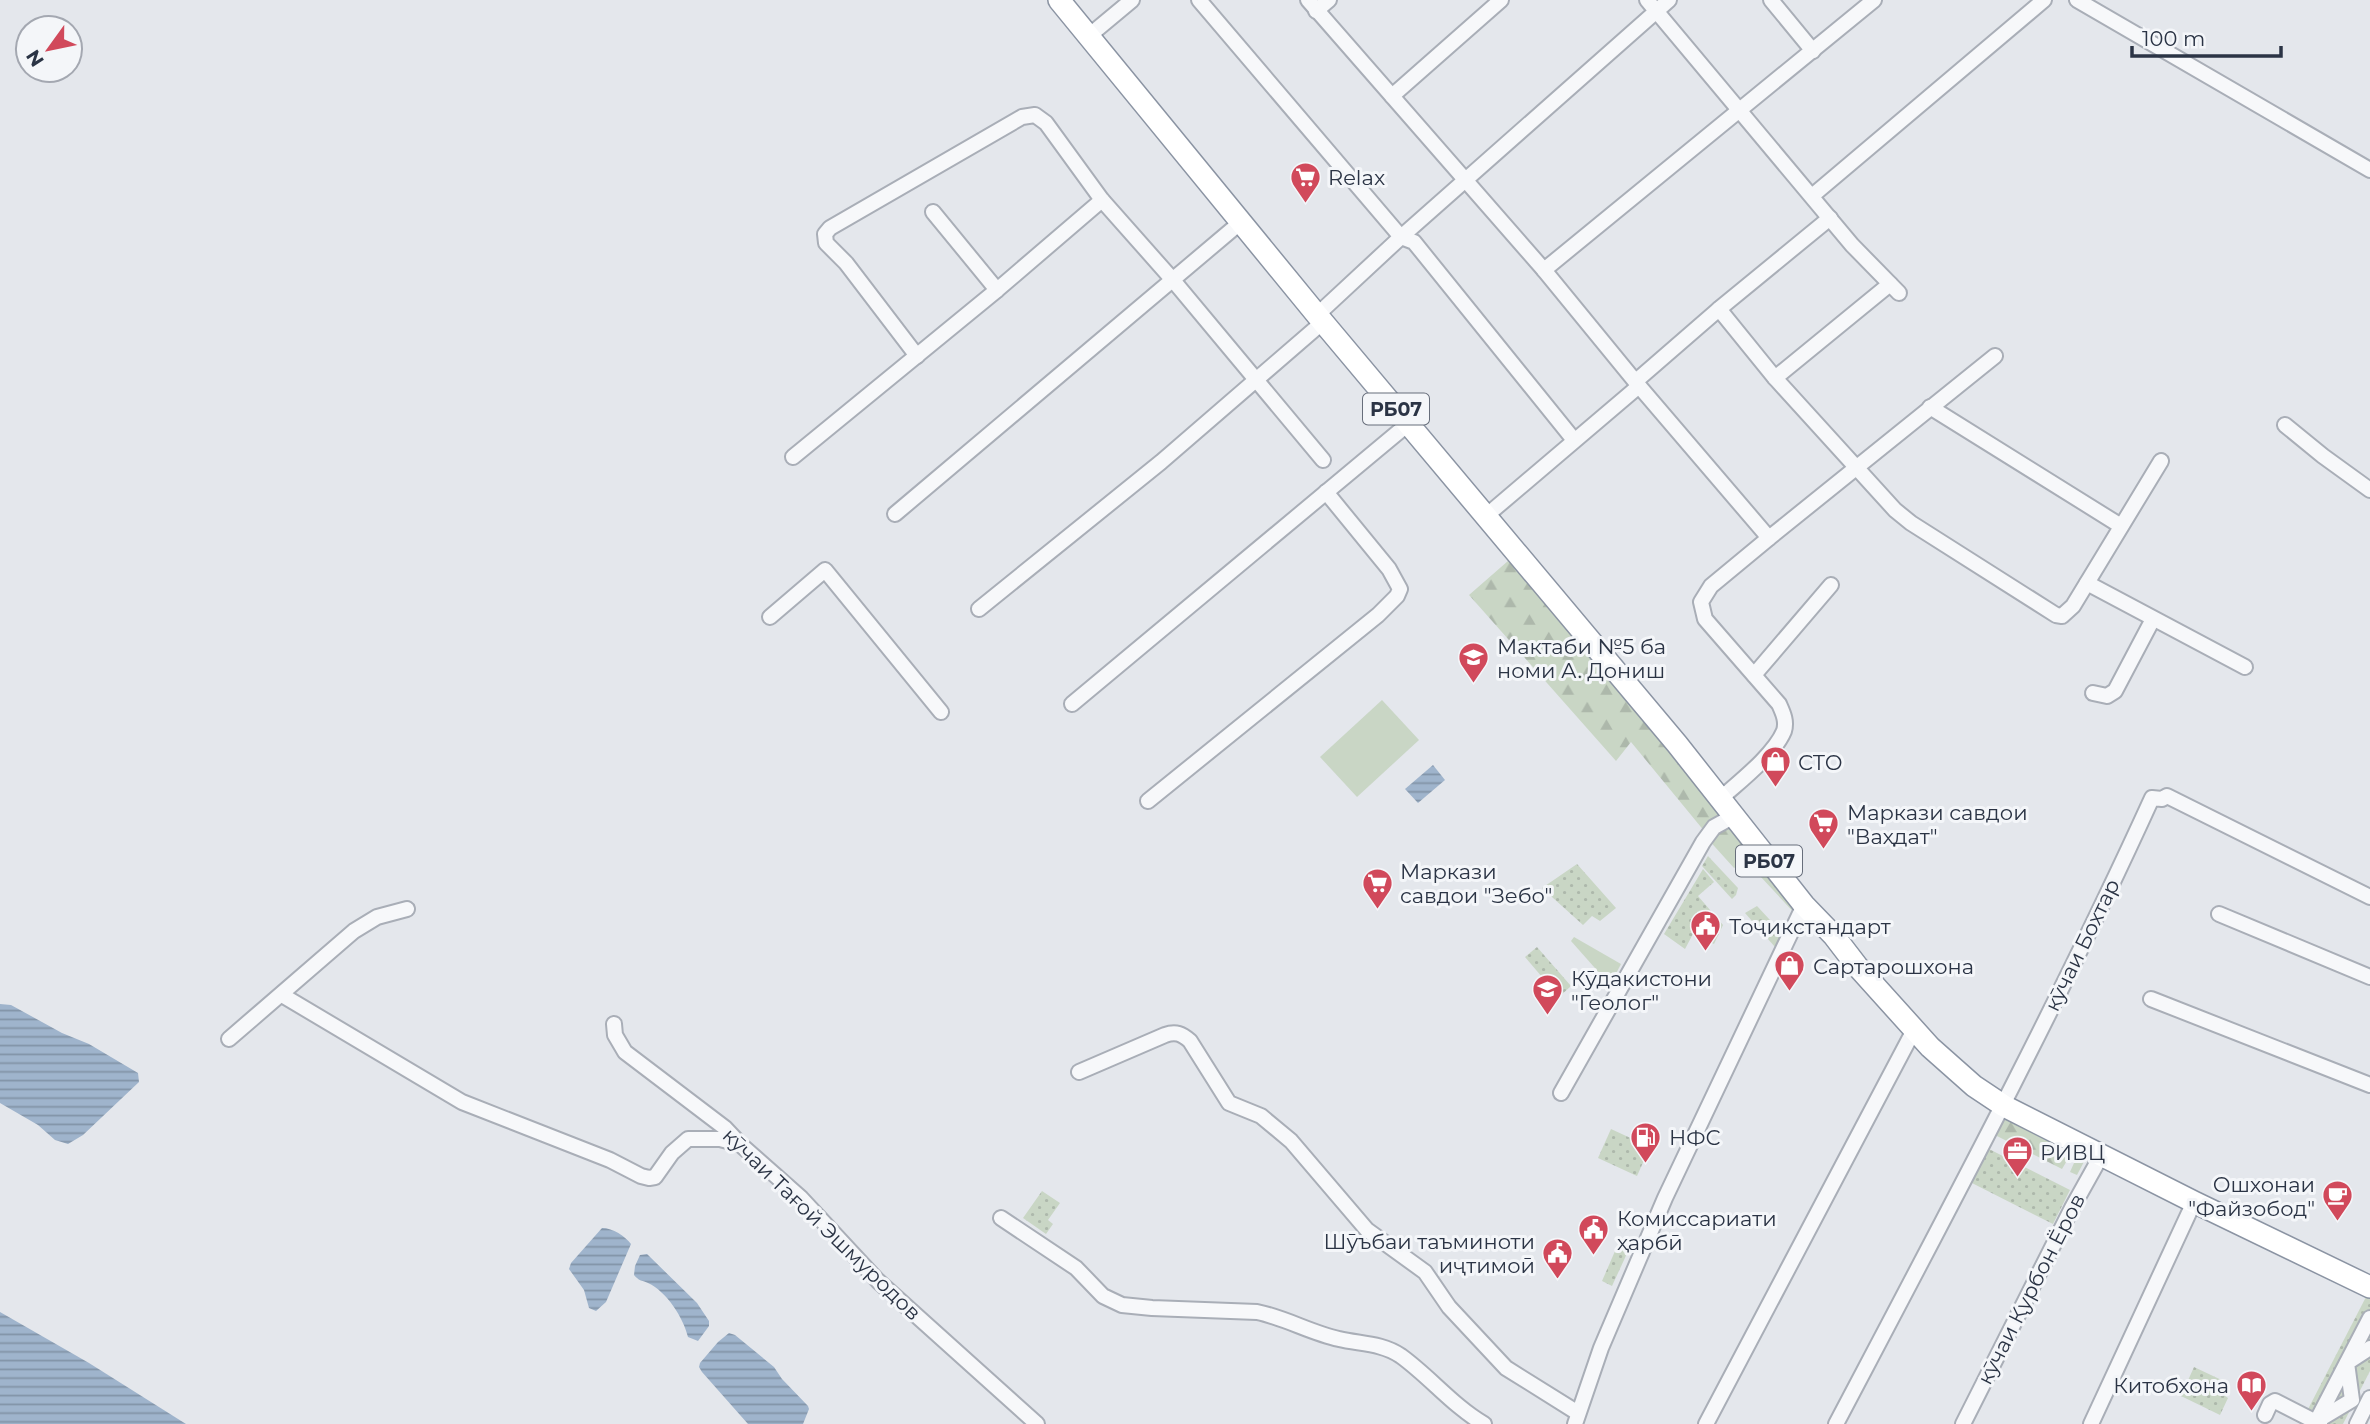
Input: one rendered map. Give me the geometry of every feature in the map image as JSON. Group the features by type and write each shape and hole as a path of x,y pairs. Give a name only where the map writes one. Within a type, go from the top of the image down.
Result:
{"highway":[{"name":"РБ07","path":"1059,0 1912,1033 2002,1110 2370,1295"},
{"name":"РБ07","path":"2192,1205 2370,1287"}],"street":[{"path":"1090,35 1132,0"},
{"path":"1199,0 1401,237 1414,242 1574,440"},
{"path":"1329,0 1312,6 1544,270 1769,538"},
{"path":"1392,96 1501,0"},
{"path":"979,609 1161,462 1255,380 1401,237 1465,181 1652,5 1669,0"},
{"path":"1771,0 1813,51"},
{"path":"1544,270 1874,0"},
{"path":"1812,197 2044,0"},
{"path":"2077,0 2370,170"},
{"path":"1652,5 1812,197 1895,289 1775,378"},
{"path":"917,356 846,263 826,243 825,234 830,228 1022,117 1035,115 1046,123 1102,200 1172,279 1323,460"},
{"path":"793,457 1102,200"},
{"path":"933,212 997,290"},
{"path":"1486,516 1719,309 1830,218"},
{"path":"895,514 1241,222"},
{"path":"1719,309 1775,378 1895,510 1911,523 2056,615 2067,613 2161,461"},
{"path":"1720,799 1768,753 1784,730 1784,713 1705,619 1701,602 1711,586 1854,467 1995,356"},
{"path":"1930,407 2122,526"},
{"path":"1072,704 1408,424"},
{"path":"2285,425 2370,490"},
{"path":"1148,801 1397,596 1400,589 1389,569 1326,492"},
{"path":"770,617 825,570 941,712"},
{"path":"2087,583 2245,667"},
{"path":"1754,675 1830,585"},
{"path":"2093,694 2107,695 2115,691 2153,619"},
{"name":"кӯчаи Бохтар","path":"2002,1110 2087,932 2115,880 2152,798 2162,799 2167,796 2370,897"},
{"path":"1560,1093 1706,837 1714,827 1734,816"},
{"path":"1079,1072 1165,1035 1181,1034 1190,1041 1229,1103 1261,1116 1291,1141 1367,1230 1425,1272 1449,1307 1506,1368 1576,1418 1601,1348 1665,1198 1804,905"},
{"path":"229,1039 354,931 377,918 407,909"},
{"path":"2219,914 2370,977"},
{"path":"282,995 462,1102 610,1160 641,1176 655,1177 672,1153 688,1139 720,1139 741,1145"},
{"path":"2151,999 2370,1086"},
{"name":"кӯчаи Тағой Эшмуродов","path":"614,1024 615,1035 625,1052 725,1128 801,1198 878,1280 1037,1424"},
{"path":"1706,1424 1912,1033"},
{"path":"1836,1424 2002,1110"},
{"name":"кӯчаи Қурбон Ёров","path":"1963,1424 2099,1160"},
{"path":"2091,1424 2192,1205"},
{"path":"1001,1218 1076,1269 1103,1296 1122,1305 1258,1312 1338,1339 1386,1348 1400,1356 1484,1424"},
{"path":"2318,1423 2370,1318"},
{"path":"2347,1363 2370,1348"},
{"path":"2318,1423 2352,1400 2347,1363"},
{"path":"2357,1424 2370,1398"},
{"path":"2265,1415 2270,1404 2275,1401 2318,1423"}],"green space":[{"path":"1516,554 1729,814 1705,832 1631,742 1616,761 1469,595"},
{"path":"1382,700 1419,740 1357,797 1320,757"},
{"path":"1734,816 1804,905 1799,918 1746,861 1734,868 1706,837"},
{"path":"1708,856 1738,888 1732,899 1702,866"},
{"path":"1577,864 1616,908 1600,921 1592,916 1583,925 1542,888"},
{"path":"1703,869 1714,882 1698,896 1723,925 1714,944 1693,934 1685,949 1664,934"},
{"path":"1757,906 1782,933 1775,947 1745,913"},
{"path":"1574,937 1621,964 1610,985 1571,941"},
{"path":"1537,947 1571,986 1559,997 1525,957"},
{"path":"2004,1113 2087,1156 2077,1175 2070,1172 2074,1163 2068,1159 2062,1169 1993,1134"},
{"path":"1611,1129 1650,1147 1637,1176 1598,1158"},
{"path":"1985,1147 2070,1190 2053,1224 1968,1181"},
{"path":"1042,1191 1060,1203 1048,1220 1053,1224 1046,1234 1023,1218"},
{"path":"1619,1242 1630,1247 1612,1286 1602,1281"},
{"path":"2367,1295 2370,1296 2370,1371 2343,1424 2323,1424 2305,1415"},
{"path":"2194,1367 2230,1384 2225,1396 2228,1398 2220,1415 2181,1396"}],"water":[{"path":"1433,765 1445,780 1418,803 1405,789"},
{"path":"0,1004 11,1005 62,1033 89,1044 138,1073 139,1082 83,1135 68,1144 55,1140 38,1125 0,1103"},
{"path":"602,1228 618,1233 631,1244 606,1302 596,1311 589,1308 584,1290 569,1269 571,1263"},
{"path":"647,1254 697,1303 709,1321 709,1326 698,1341 688,1337 678,1313 662,1292 634,1275 640,1255"},
{"path":"0,1312 89,1363 186,1424 0,1424"},
{"path":"729,1333 774,1367 808,1406 803,1424 748,1424 702,1372 700,1363"}],"place":[{"name":"Relax","path":"1305,204"},
{"name":"Мактаби №5 ба номи А. Дониш","path":"1474,685"},
{"name":"СТО","path":"1775,789"},
{"name":"Маркази савдои \"Ваҳдат\"","path":"1824,851"},
{"name":"Маркази савдои \"Зебо\"","path":"1377,910"},
{"name":"Тоҷикстандарт","path":"1706,953"},
{"name":"Сартарошхона","path":"1790,993"},
{"name":"Кӯдакистони \"Геолог\"","path":"1548,1017"},
{"name":"НФС","path":"1646,1164"},
{"name":"РИВЦ","path":"2017,1179"},
{"name":"Ошхонаи \"Файзобод\"","path":"2338,1223"},
{"name":"Комиссариати ҳарбӣ","path":"1594,1257"},
{"name":"Шӯъбаи таъминоти иҷтимоӣ","path":"1558,1280"},
{"name":"Китобхона","path":"2252,1412"}]}
